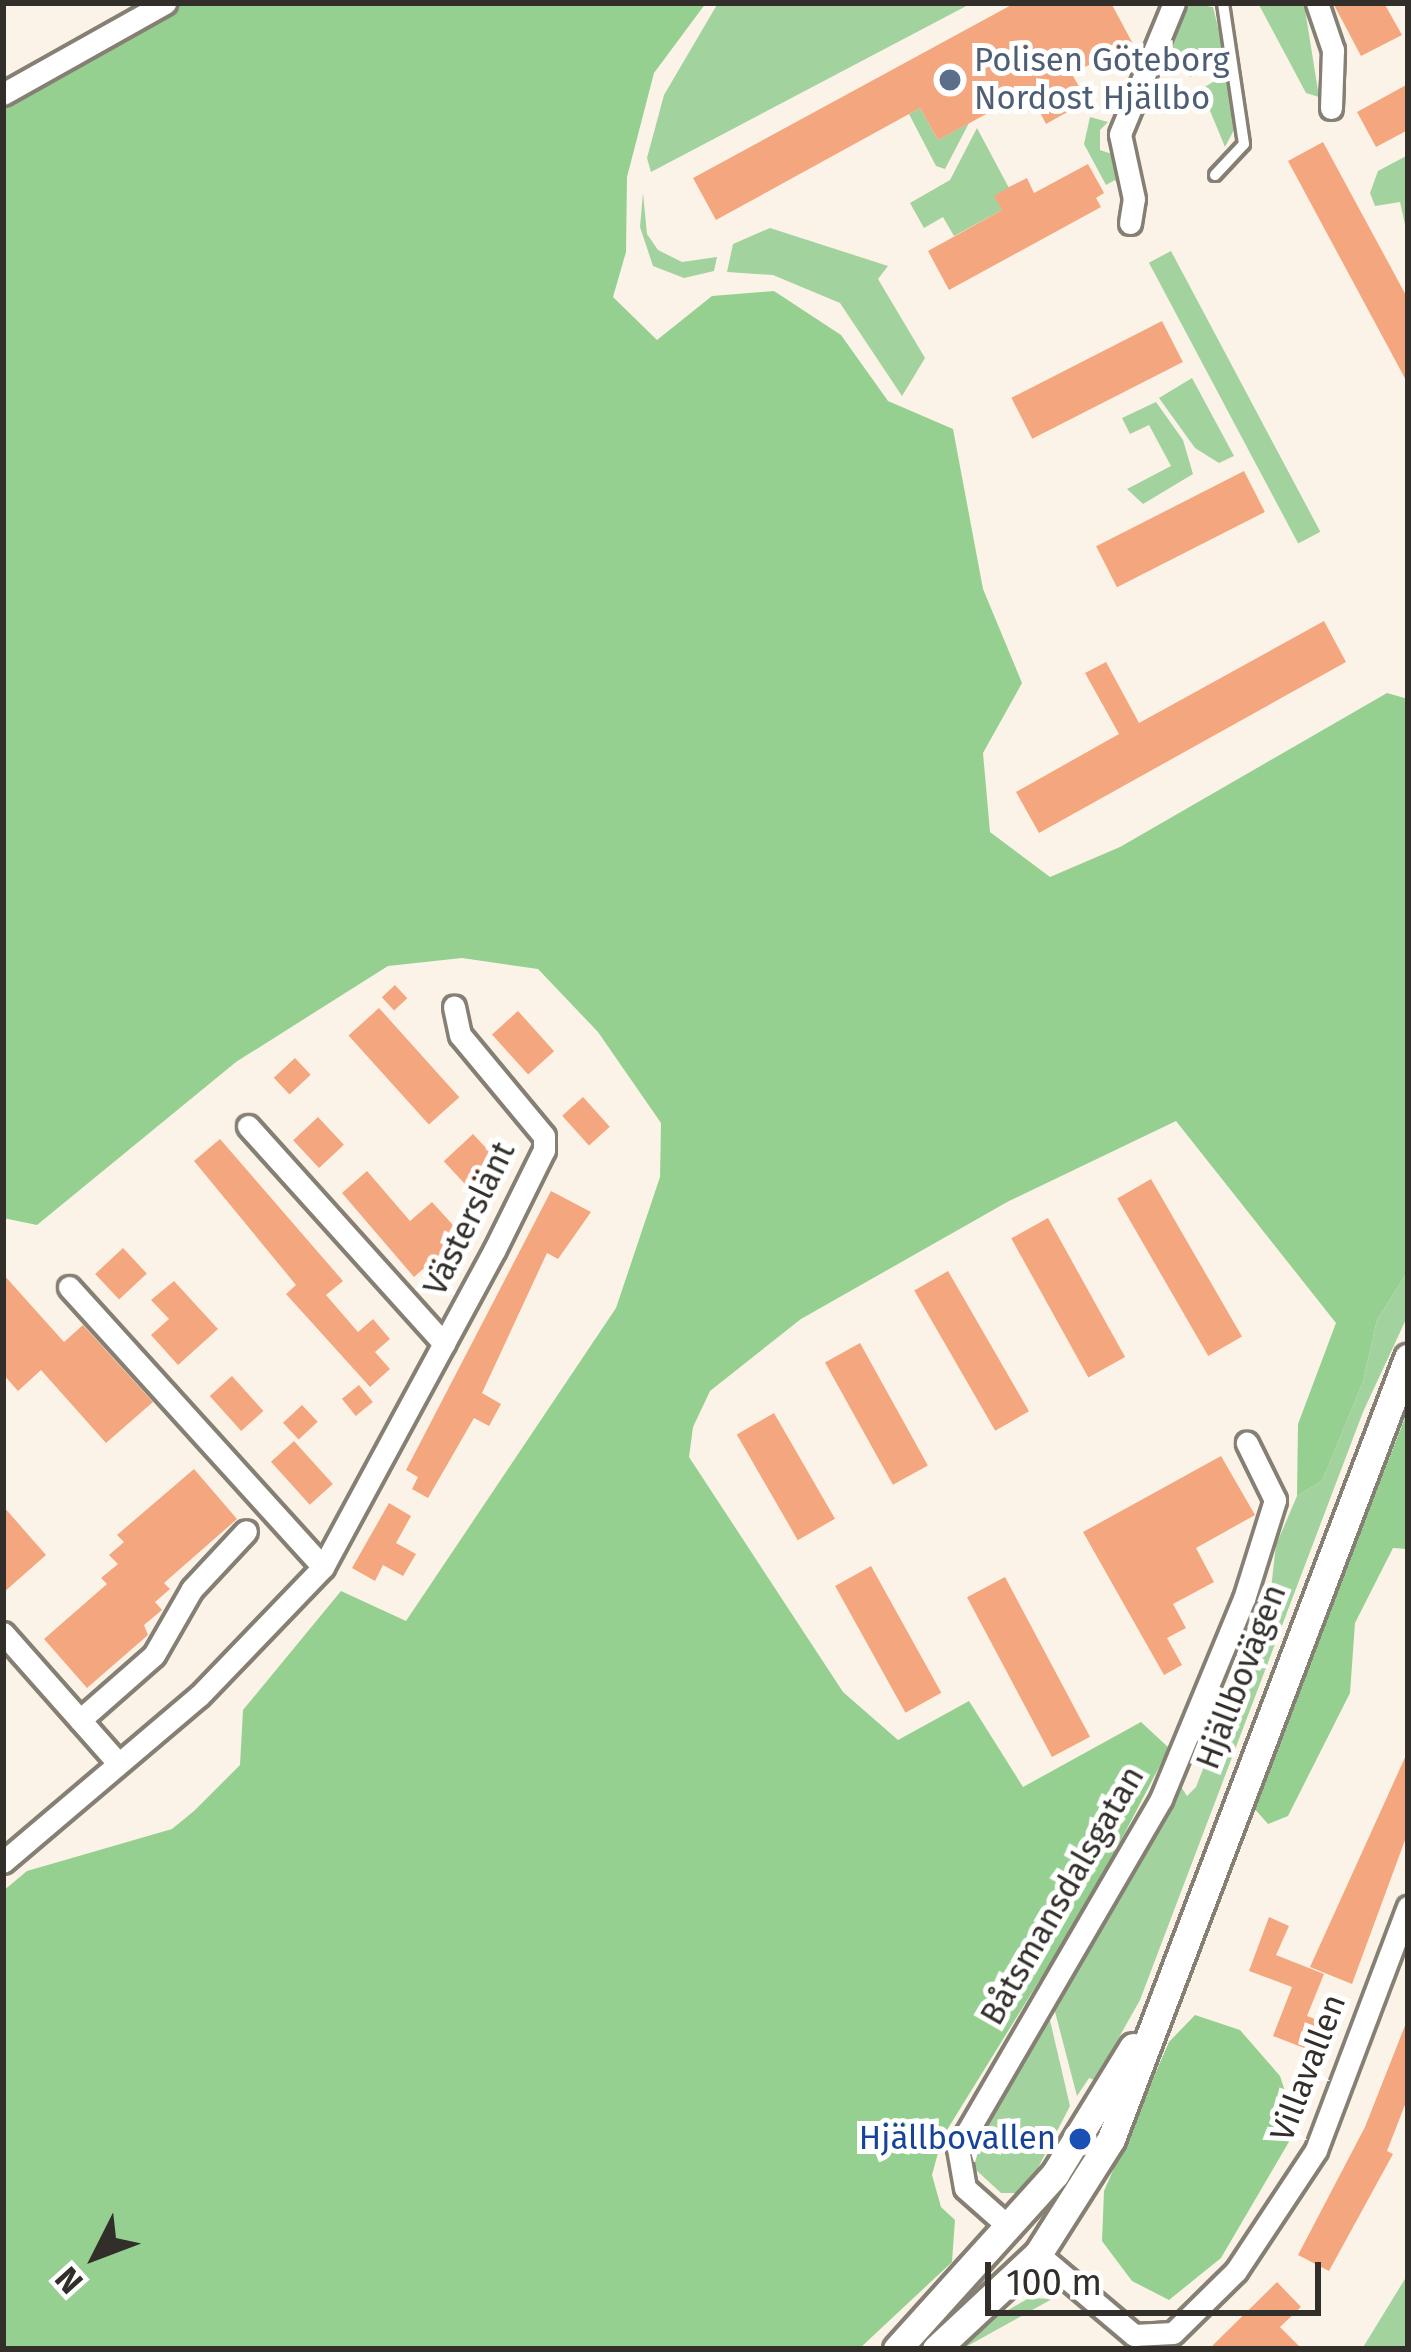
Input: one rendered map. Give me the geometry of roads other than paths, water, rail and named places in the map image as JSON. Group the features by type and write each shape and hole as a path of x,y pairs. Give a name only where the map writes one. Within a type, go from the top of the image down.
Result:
{"street":[{"path":"3,94 165,3"},
{"path":"1130,223 1134,199 1120,134 1174,3"},
{"path":"1317,3 1333,50 1330,108"},
{"name":"Västerslänt","path":"8,1847 117,1762 250,1647 323,1567 444,1344 544,1150 538,1126 460,1035 454,1006"},
{"name":"Västerslänt","path":"248,1126 444,1344"},
{"path":"69,1287 323,1567"},
{"name":"Hjällbovägen","path":"936,2349 1037,2254 1098,2166 1131,2092 1149,2024 1408,1358"},
{"name":"Båtsmansdalsgatan","path":"1010,2228 965,2188 958,2149 1161,1799 1244,1599 1275,1500 1247,1443"},
{"path":"80,1720 154,1654 192,1589 246,1531"},
{"path":"3,1634 117,1762"},
{"name":"Villavallen","path":"1037,2254 1134,2335 1148,2340 1173,2332 1236,2270 1295,2188 1336,2107 1408,1906"},
{"name":"Hjällbovägen","path":"897,2349 1010,2228 1080,2139 1149,2024"},
{"path":"1010,2228 1037,2254"}],"lane":[{"path":"1215,175 1244,144 1223,3"}],"place":[{"name":"Polisen Göteborg Nordost Hjällbo","path":"950,80"},
{"name":"Hjällbovallen","path":"1080,2139"}]}
